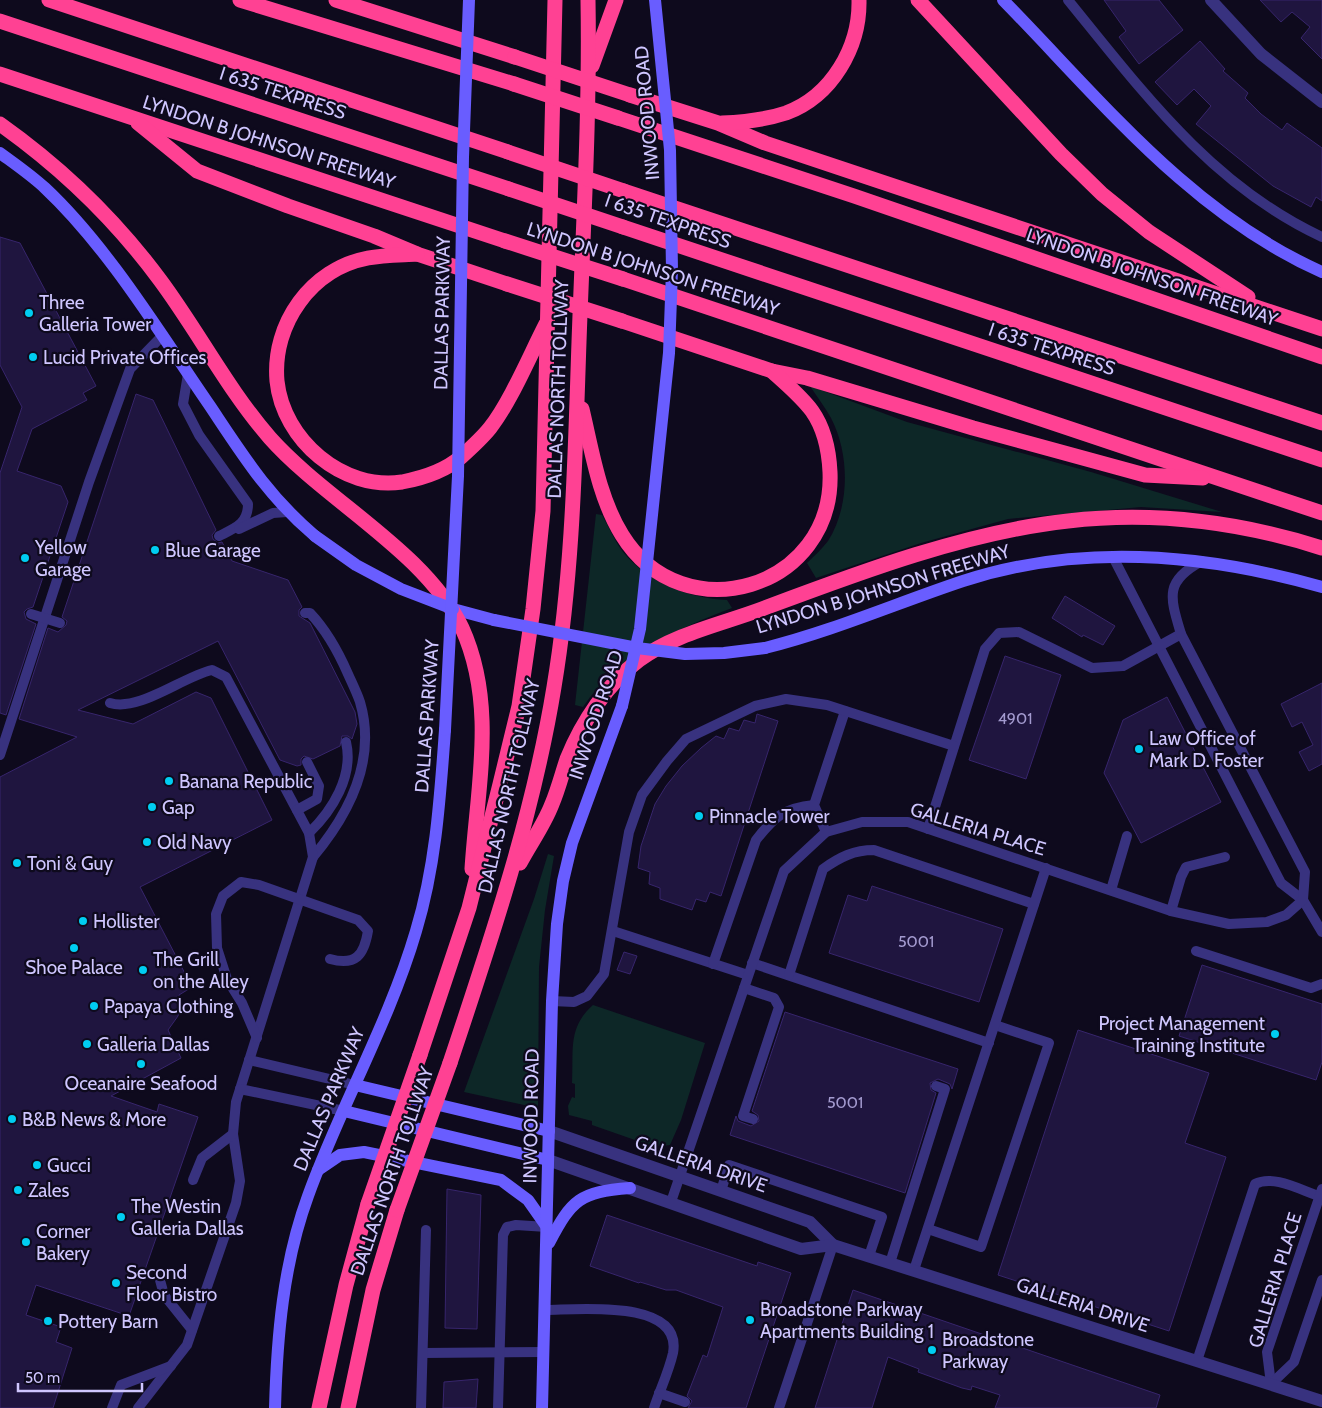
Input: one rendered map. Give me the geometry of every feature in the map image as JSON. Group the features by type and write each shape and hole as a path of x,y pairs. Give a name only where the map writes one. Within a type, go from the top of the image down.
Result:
{"highway":[{"name":"I 635 TEXPRESS","path":"48,0 1322,423"},
{"name":"LYNDON B JOHNSON FREEWAY","path":"240,0 618,118 854,196 1322,356"},
{"path":"336,0 358,3 515,57 718,123 764,144 1322,329"},
{"name":"DALLAS NORTH TOLLWAY","path":"348,1408 373,1290 397,1210 450,1063 510,880 543,745 554,687 574,513 589,74 588,0"},
{"path":"589,74 616,0"},
{"path":"718,123 767,119 789,112 823,89 848,56 856,34 859,0"},
{"path":"918,0 1061,154 1102,194 1149,232 1266,309"},
{"name":"DALLAS NORTH TOLLWAY","path":"319,1408 346,1285 368,1204 469,908 519,706 533,609 543,511 549,319 554,2"},
{"name":"I 635 TEXPRESS","path":"0,21 1322,460"},
{"name":"LYNDON B JOHNSON FREEWAY","path":"0,74 1322,513"},
{"path":"131,117 197,170 417,254 507,284 772,371 807,378 913,411 1145,474 1224,480"},
{"path":"0,124 47,159 115,223 161,281 250,414 269,437 312,479 409,559 430,580 462,628 480,684 483,708 482,754 469,908"},
{"path":"417,254 367,258 337,269 313,285 295,305 284,330 278,354 277,381 282,404 293,426 308,446 323,461 344,474 367,482 391,483 415,480 436,473 459,459 491,427 549,319"},
{"path":"577,388 600,483 622,535 636,554 671,580 708,591 728,590 763,581 791,564 815,534 829,500 830,463 821,427 800,397 772,371"},
{"path":"510,880 551,806 580,731 603,696 639,660 674,640 815,588 964,541 1013,530 1068,521 1119,517 1177,519 1268,532 1322,548"}],"main road":[{"name":"DALLAS PARKWAY","path":"275,1408 276,1361 282,1304 307,1198 396,988 416,932 431,875 439,815 453,610 458,476 463,157 469,0"},
{"name":"INWOOD ROAD","path":"542,1408 546,1310 552,1001 557,924 563,881 572,842 620,715 637,648 666,403 670,353 672,270 670,150 655,0"},
{"path":"1003,0 1163,165 1204,200 1254,234 1322,272"},
{"name":"LYNDON B JOHNSON FREEWAY","path":"0,153 44,187 76,219 162,336 264,486 287,512 315,536 364,569 401,589 453,610 637,648 685,654 724,653 765,648 800,640 964,581 1052,562 1113,557 1203,561 1269,572 1322,587"},
{"path":"355,1085 549,1131"},
{"path":"344,1111 548,1160"},
{"path":"318,1170 340,1155 364,1152 501,1180 528,1200 548,1227"},
{"path":"547,1248 561,1220 582,1196 604,1190 630,1188"}],"street":[{"path":"1211,0 1261,54 1322,102"},
{"name":"GALLERIA DRIVE","path":"549,1131 810,1222 833,1244 1322,1401"},
{"name":"GALLERIA DRIVE","path":"548,1160 801,1249 833,1244"}],"lane":[{"path":"1068,0 1176,130 1233,182 1322,236"},
{"path":"0,755 29,677 89,482 130,369 162,336"},
{"path":"188,374 183,404 199,435 248,504 248,513 243,524 220,537 273,513 287,512"},
{"path":"1113,557 1280,883 1303,900 1322,932"},
{"path":"1203,561 1185,570 1174,584 1172,598 1181,634 1305,872 1303,900"},
{"path":"138,1408 187,1345 236,1203 240,1181 233,1134 233,1118 240,1089 313,857 346,812 360,778 360,702 337,648 319,622 310,613 305,613"},
{"path":"31,614 60,623"},
{"path":"928,828 986,649 999,633 1019,632 1092,668 1123,666 1181,634"},
{"path":"110,703 133,704 196,674 212,670 226,677 309,833 313,857"},
{"path":"552,1001 574,1002 587,996 604,974 629,832 642,795 667,761 686,740 755,706 786,700 827,705 954,746"},
{"path":"826,832 814,805 845,711"},
{"path":"309,833 323,820 337,796 347,771 349,754 346,742"},
{"path":"296,810 317,799 318,786 307,762"},
{"path":"713,964 756,840 767,825 782,812 797,806 814,805"},
{"name":"GALLERIA PLACE","path":"671,1202 784,871 826,832 862,822 908,822 1171,911 1229,924 1267,922 1286,915 1303,900"},
{"path":"1111,890 1127,836"},
{"path":"789,975 823,869 838,858 857,850 874,850 1034,904"},
{"path":"1171,911 1180,876 1186,867 1226,857"},
{"path":"914,1270 1046,868"},
{"path":"257,1038 242,1003 226,979 217,948 216,914 224,896 241,882 259,885 358,920 368,931 364,950 353,960 338,961 330,959"},
{"path":"613,931 748,975"},
{"path":"1196,951 1310,988 1322,984"},
{"path":"752,963 989,1043"},
{"path":"744,988 774,998 779,1007 744,1116 753,1119"},
{"path":"928,1230 981,1247 1049,1042 995,1024"},
{"path":"250,1060 355,1085"},
{"path":"890,1263 945,1089 936,1086"},
{"path":"240,1089 344,1111"},
{"path":"193,1180 202,1158 233,1134"},
{"path":"721,1191 728,1165 882,1217 870,1256"},
{"path":"1197,1361 1254,1184 1264,1179 1321,1194"},
{"name":"GALLERIA PLACE","path":"1271,1384 1267,1352 1321,1194"},
{"path":"498,1408 503,1235 507,1227 516,1225 548,1227"},
{"path":"421,1408 426,1230"},
{"path":"779,1408 833,1244"},
{"path":"160,1280 164,1295 192,1330"},
{"path":"1271,1384 1294,1362 1322,1280"},
{"path":"546,1310 626,1310 651,1317 661,1324 672,1340 673,1352 654,1408"},
{"path":"422,1353 544,1352"},
{"path":"112,1408 121,1385 172,1366"},
{"path":"659,1393 685,1402"}],"green space":[{"path":"810,386 907,422 1091,472 1222,512 1141,507 1008,519 921,543 816,578 807,563 826,544 835,527 844,497 845,480 842,448 837,432 829,414"},
{"path":"596,514 602,515 623,552 645,572 670,587 684,592 712,599 727,600 732,608 690,625 649,646 613,673 583,707 575,705"},
{"path":"548,854 554,856 545,910 539,967 538,1108 464,1092 534,899"},
{"path":"593,1005 705,1043 681,1120 670,1145 655,1147 592,1125 592,1121 569,1115 568,1106 572,1097 575,1098 575,1084 572,1083 575,1031 579,1022"}],"building":[{"path":"1104,0 1159,0 1183,30 1139,64 1119,37 1126,31"},
{"path":"1260,0 1322,0 1322,59 1301,38 1310,27 1292,12 1281,22"},
{"path":"1200,41 1225,69 1223,71 1248,93 1245,98 1261,114 1282,130 1287,123 1322,148 1322,201 1316,197 1311,207 1273,186 1196,124 1211,106 1194,89 1177,105 1155,82"},
{"path":"0,237 20,243 96,386 83,393 87,400 32,429 17,471 61,486 68,502 33,607 24,612 26,619 36,624 6,715 0,713 0,473 22,407 0,365"},
{"path":"136,394 153,400 216,530 212,535 213,539 218,543 222,542 232,561 288,580 302,607 299,610 299,616 310,623 355,712 357,724 352,739 348,736 342,736 340,746 313,759 304,756 301,759 301,765 297,766 280,760 218,641 78,710 133,724 196,692 211,698 272,820 140,887 192,987 179,995 180,1006 178,1016 168,1030 181,1058 111,1096 157,1112 159,1104 198,1117 129,1316 36,1285 26,1315 61,1327 56,1342 72,1348 53,1408 0,1408 0,777 77,737 19,719 48,628 58,632 66,625 67,621 62,617"},
{"path":"1065,596 1115,626 1103,645 1083,635 1082,637 1052,618"},
{"path":"1005,656 1061,675 1026,779 969,760"},
{"path":"1322,683 1322,764 1309,771 1299,752 1313,745 1302,722 1292,727 1281,704"},
{"path":"1167,697 1221,802 1141,843 1104,773 1123,720"},
{"name":"Pinnacle Tower","path":"757,714 778,721 721,896 710,892 706,902 696,899 692,910 660,899 660,888 649,884 650,872 638,868 641,846 655,804 682,766 701,748 716,736 724,739 729,728 739,731 744,720 755,723"},
{"path":"872,886 1003,929 979,1002 829,953 848,895 867,901"},
{"path":"624,952 637,956 630,974 617,970"},
{"path":"1202,965 1322,1004 1322,1062 1316,1080 1179,1036"},
{"path":"785,1012 958,1069 952,1089 950,1084 938,1079 930,1083 931,1090 936,1093 905,1193 730,1135 736,1116 738,1121 751,1126 759,1121 758,1115 752,1111"},
{"path":"1078,1030 1209,1073 1185,1143 1226,1157 1169,1331 998,1275"},
{"path":"447,1189 481,1195 477,1329 445,1328"},
{"name":"Broadstone Parkway Apartments Building 1","path":"607,1215 757,1266 758,1262 791,1273 746,1408 688,1408 692,1401 687,1396 703,1355 707,1357 723,1307 676,1290 666,1290 639,1283 590,1266"},
{"name":"Broadstone Parkway","path":"853,1290 1160,1395 1156,1408 995,1408 1000,1395 972,1386 971,1390 962,1388 918,1372 919,1369 888,1357 872,1408 815,1408"},
{"path":"478,1379 476,1408 443,1408 444,1382"}],"place":[{"name":"Three Galleria Tower","path":"29,313"},
{"name":"Lucid Private Offices","path":"33,357"},
{"name":"Blue Garage","path":"155,550"},
{"name":"Yellow Garage","path":"25,558"},
{"name":"Law Office of Mark D. Foster","path":"1139,749"},
{"name":"Banana Republic","path":"169,781"},
{"name":"Gap","path":"152,807"},
{"name":"Pinnacle Tower","path":"699,816"},
{"name":"Old Navy","path":"147,842"},
{"name":"Toni & Guy","path":"17,863"},
{"name":"Hollister","path":"83,921"},
{"name":"Shoe Palace","path":"74,948"},
{"name":"The Grill on the Alley","path":"143,970"},
{"name":"Papaya Clothing","path":"94,1006"},
{"name":"Project Management Training Institute","path":"1275,1034"},
{"name":"Galleria Dallas","path":"87,1044"},
{"name":"Oceanaire Seafood","path":"141,1064"},
{"name":"B&B News & More","path":"12,1119"},
{"name":"Gucci","path":"37,1165"},
{"name":"Zales","path":"18,1190"},
{"name":"The Westin Galleria Dallas","path":"121,1217"},
{"name":"Corner Bakery","path":"26,1242"},
{"name":"Second Floor Bistro","path":"116,1283"},
{"name":"Broadstone Parkway Apartments Building 1","path":"750,1320"},
{"name":"Pottery Barn","path":"48,1321"},
{"name":"Broadstone Parkway","path":"932,1350"}]}
